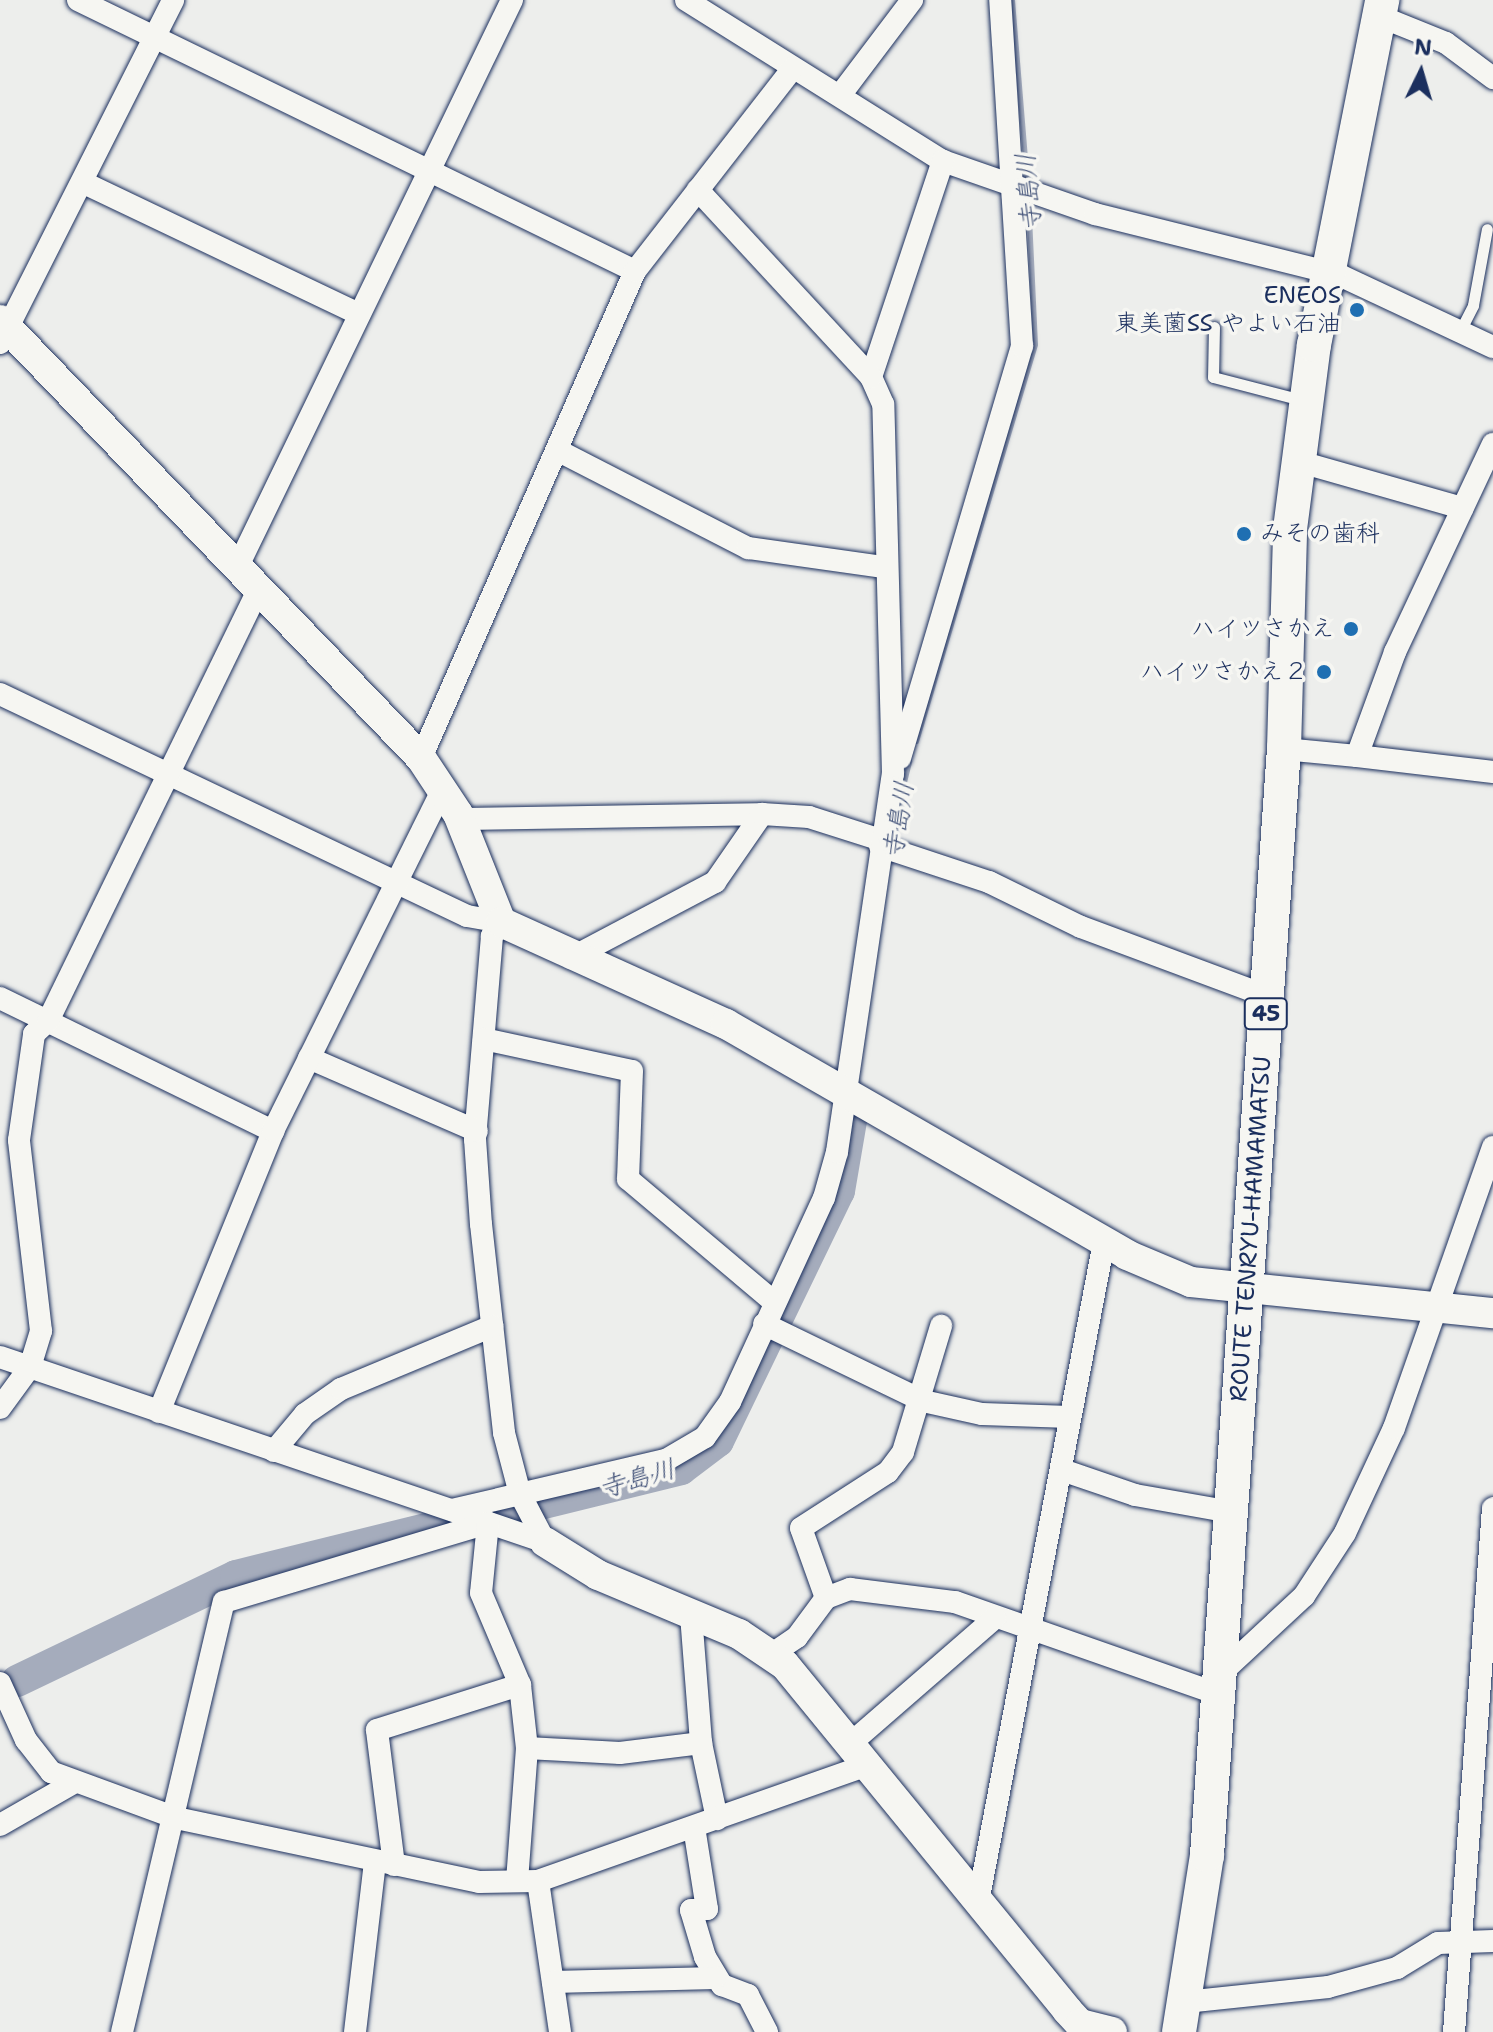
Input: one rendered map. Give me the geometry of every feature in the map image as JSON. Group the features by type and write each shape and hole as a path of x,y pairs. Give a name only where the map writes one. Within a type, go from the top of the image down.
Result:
{"main road":[{"name":"ROUTE TENRYU-HAMAMATSU","path":"1182,2017 1207,1855 1284,749 1297,461 1328,272 1380,8"}],"street":[{"path":"78,0 635,271"},
{"path":"173,0 3,331 238,566 421,758 460,819 501,922"},
{"path":"238,566 512,0"},
{"path":"686,0 793,68 841,94 872,121 943,161 1024,189 1328,272 1493,347"},
{"path":"841,94 912,0"},
{"path":"893,774 1022,346 1024,189 1000,0"},
{"path":"1380,8 1446,43 1493,78"},
{"path":"421,758 635,271 793,68"},
{"path":"871,377 943,161"},
{"path":"82,182 359,314"},
{"path":"452,1510 666,1460 696,1445 723,1416 771,1327 774,1302 826,1191 851,1093 886,846 893,774 884,567 885,420 871,377 698,190"},
{"path":"1357,756 1462,508 1493,444"},
{"path":"557,450 748,548 884,567"},
{"path":"1297,461 1462,508"},
{"path":"0,1408 30,1367 43,1308 19,1140 24,1071 34,1034 48,1021 164,774 259,588"},
{"path":"0,694 396,884 467,916 501,922 571,958 705,1014 851,1093 1104,1242 1191,1282 1247,1294 1493,1313"},
{"path":"1284,749 1493,772"},
{"path":"159,1412 273,1131 441,792"},
{"path":"460,819 762,814 809,817 1267,996"},
{"path":"571,958 715,882 762,814"},
{"path":"501,922 492,936 477,1131 492,1326 504,1433 520,1494 545,1542"},
{"path":"0,998 273,1131"},
{"path":"484,1039 632,1071 628,1179 774,1302"},
{"path":"309,1058 477,1131"},
{"path":"772,1654 797,1637 826,1598 850,1589 921,1595 1031,1631 1219,1684 1304,1596 1345,1533 1394,1428 1493,1147"},
{"path":"979,1897 1104,1242"},
{"path":"274,1451 305,1414 341,1389 492,1326"},
{"path":"826,1598 801,1528 888,1472 923,1401 941,1326"},
{"path":"771,1327 923,1401 982,1414 1070,1417"},
{"path":"0,1357 545,1542 598,1575 772,1654 979,1897 1067,2010 1094,2030"},
{"path":"1062,1470 1135,1495 1231,1512"},
{"path":"1454,2032 1493,1508"},
{"path":"488,1523 481,1593 520,1685 527,1748 527,1881 553,1982 560,2032"},
{"path":"122,2032 176,1818 224,1602 488,1523"},
{"path":"691,1615 701,1743 717,1819"},
{"path":"0,1683 37,1759 75,1782 176,1818 479,1882 527,1881 717,1819 859,1754 995,1618"},
{"path":"355,2032 384,1863 377,1730 520,1685"},
{"path":"527,1748 620,1753 701,1743"},
{"path":"0,1825 75,1782"},
{"path":"694,1827 707,1909 691,1910 715,1978"},
{"path":"1182,2017 1374,1977 1438,1943 1493,1941"},
{"path":"553,1982 715,1978 748,1995 767,2032"}],"lane":[{"path":"1460,331 1473,305 1487,229"},
{"path":"1214,327 1213,377 1306,402"}],"waterway":[{"name":"寺島川","path":"1012,0 1027,182"},
{"name":"寺島川","path":"916,741 1035,344 1028,196"},
{"name":"寺島川","path":"900,798 909,761"},
{"name":"寺島川","path":"544,1503 681,1469 718,1441 839,1191 852,1115"},
{"name":"寺島川","path":"488,1515 512,1509"},
{"name":"寺島川","path":"17,1681 236,1576 455,1522"}],"place":[{"name":"ENEOS 東美薗SS やよい石油","path":"1357,310"},
{"name":"みその歯科","path":"1244,534"},
{"name":"ハイツさかえ","path":"1351,629"},
{"name":"ハイツさかえ２","path":"1324,672"}]}
